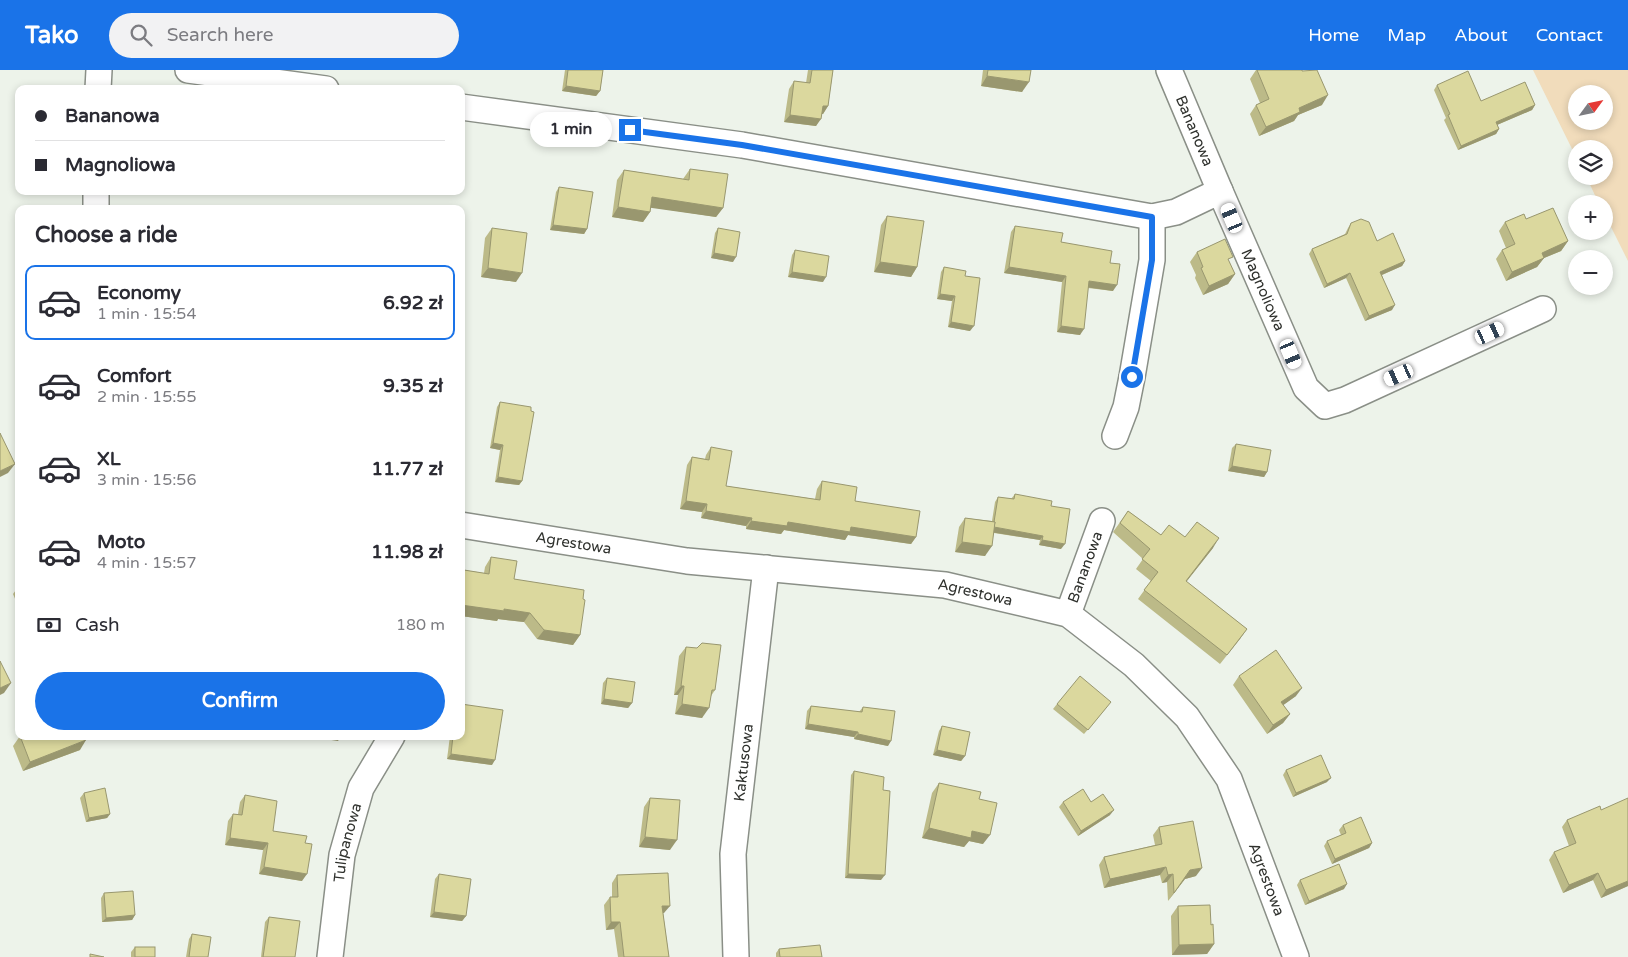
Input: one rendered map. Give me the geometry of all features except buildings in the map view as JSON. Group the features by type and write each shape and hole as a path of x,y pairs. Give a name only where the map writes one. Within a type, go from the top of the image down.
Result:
{"street":[{"path":"98,85 99,70"},
{"path":"188,70 297,85"},
{"name":"Bananowa","path":"1169,70 1220,191"},
{"path":"465,108 742,145 1152,217 1176,212 1220,191"},
{"name":"Magnoliowa","path":"1220,191 1306,388 1325,406 1345,400 1543,309"},
{"path":"1115,436 1126,407 1152,260 1152,217"},
{"name":"Bananowa","path":"1068,614 1102,521"},
{"name":"Agrestowa","path":"465,526 687,561 945,585 1068,614 1134,665 1187,717 1229,779 1296,957"},
{"name":"Kaktusowa","path":"736,957 734,854 766,568"},
{"name":"Tulipanowa","path":"330,957 342,855 361,788 390,740"}],"shaded area":[{"path":"1533,70 1628,70 1628,261 1613,231 1613,195 1595,195 1590,185 1613,185 1613,140 1568,141"}],"route":[{"path":"630,130 742,145 1152,217 1152,260 1132,377"}]}
